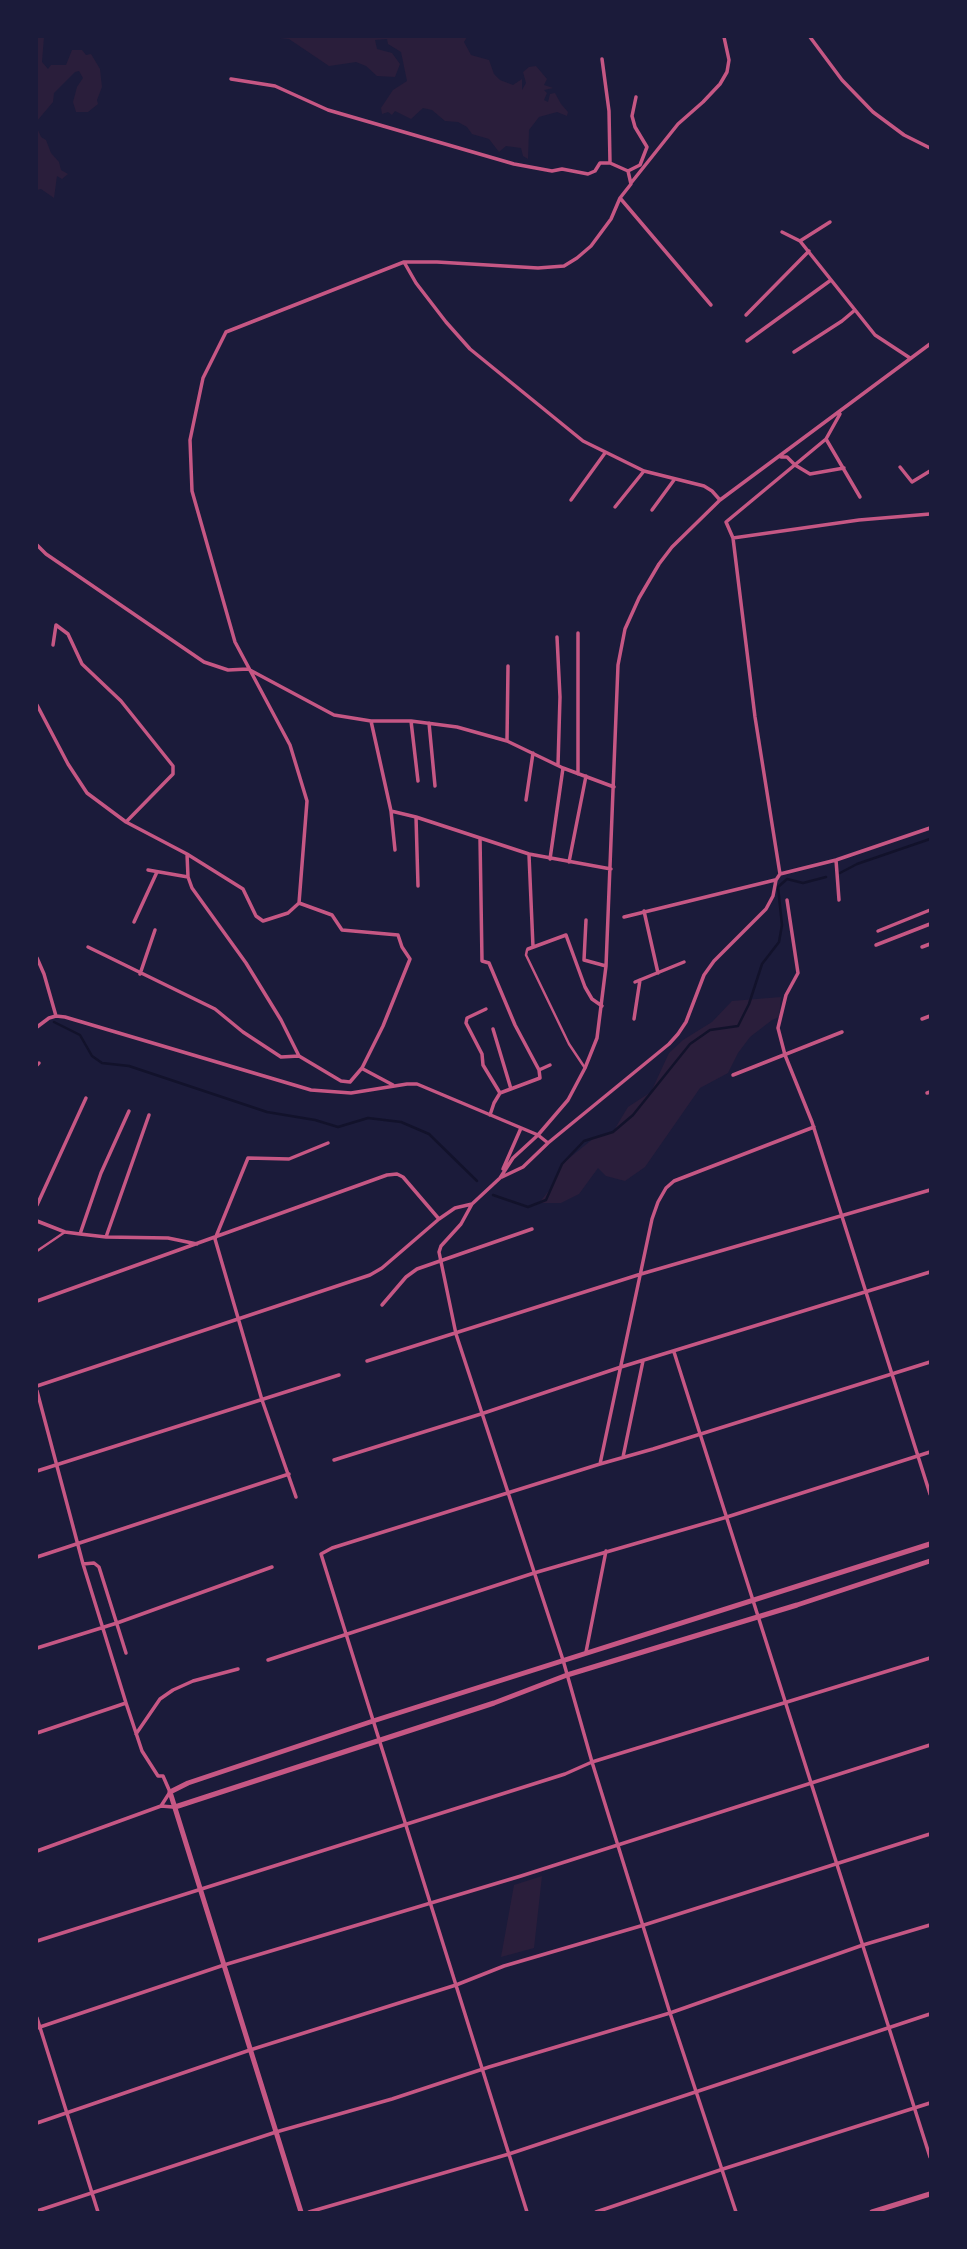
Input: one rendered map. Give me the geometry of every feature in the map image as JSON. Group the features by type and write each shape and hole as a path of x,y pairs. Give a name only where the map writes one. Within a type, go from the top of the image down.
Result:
{"street":[{"path":"37,705 68,764 87,793 126,822 187,854 243,889 256,916 263,921 288,913 299,903 307,801 290,745 235,642 192,491 190,440 203,378 226,332 404,262 538,268 564,266 577,258 591,246 611,219 620,198 678,124 720,84 727,72 729,60 724,37"},
{"path":"810,37 842,80 873,112 904,135 930,148"},
{"path":"602,59 609,111 610,163"},
{"path":"231,79 275,86 328,110 514,164 552,172 562,169 588,174 600,163 610,163 628,171"},
{"path":"628,171 640,165 647,147 632,116 636,97"},
{"path":"628,171 631,184"},
{"path":"620,198 711,304"},
{"path":"800,240 830,222"},
{"path":"782,232 800,240 875,334 910,358"},
{"path":"746,315 809,251"},
{"path":"404,262 416,283 470,349 583,441 643,471 704,486 720,500"},
{"path":"747,341 831,280"},
{"path":"794,352 855,310"},
{"path":"736,2212 670,2013 563,1660 456,1334 439,1259 441,1246 461,1224 472,1204 500,1178 513,1158 538,1135 568,1100 597,1038 606,966 618,665 625,629 639,598 672,547 720,500 930,344"},
{"path":"780,874 755,717 733,538 726,522 826,439 840,412"},
{"path":"826,439 860,497"},
{"path":"571,500 606,453"},
{"path":"779,457 787,457 795,466 814,475 844,468"},
{"path":"900,467 912,482 930,471"},
{"path":"615,507 643,471"},
{"path":"652,510 674,480"},
{"path":"733,538 859,520 930,514"},
{"path":"37,545 204,662 228,670 248,669 334,715 371,721 411,721 457,727 507,741 560,767 614,787"},
{"path":"53,645 56,625 68,634 82,664 121,701 173,766 173,774 126,822"},
{"path":"578,633 578,774"},
{"path":"550,859 560,767 557,637"},
{"path":"507,741 508,666"},
{"path":"371,721 391,811 395,850"},
{"path":"411,721 418,781"},
{"path":"429,723 435,786"},
{"path":"526,800 533,753"},
{"path":"569,862 586,776"},
{"path":"391,811 529,854 611,869"},
{"path":"416,817 418,886"},
{"path":"500,1178 523,1167 548,1143 669,1044 685,1022 704,975 714,961 766,909 780,874 836,860 930,828"},
{"path":"480,838 482,961 489,963 515,1026 540,1070 539,1079 500,1093 490,1115"},
{"path":"187,854 188,877 192,888 246,963 281,1020 299,1056"},
{"path":"529,854 530,948 526,955 564,1034 585,1068"},
{"path":"836,860 839,900"},
{"path":"148,870 188,877"},
{"path":"134,922 158,872"},
{"path":"624,917 776,880"},
{"path":"787,900 798,973 786,995 778,1028 785,1055 814,1127 930,1494"},
{"path":"88,947 215,1009 243,1032 281,1057 299,1056 345,1082 354,1079 362,1068 383,1027 410,959 398,935 342,930 332,915 299,903"},
{"path":"878,931 930,910"},
{"path":"644,911 658,973"},
{"path":"586,920 584,960 606,966"},
{"path":"876,945 930,924"},
{"path":"139,974 155,929"},
{"path":"530,948 563,935 568,937 585,987 592,999 602,1006"},
{"path":"922,947 930,944"},
{"path":"37,958 56,1016"},
{"path":"634,1019 637,981 684,962"},
{"path":"486,1009 467,1018 466,1023 482,1054 483,1066 500,1093"},
{"path":"37,1027 56,1016 311,1090 351,1093 416,1084 538,1135 548,1143"},
{"path":"922,1019 930,1016"},
{"path":"493,1029 511,1089"},
{"path":"733,1074 842,1032"},
{"path":"540,1070 550,1065"},
{"path":"362,1068 395,1086"},
{"path":"37,1205 86,1098"},
{"path":"80,1234 101,1173 129,1111"},
{"path":"106,1237 149,1115"},
{"path":"600,1464 652,1219 666,1188 674,1181 814,1127"},
{"path":"500,1178 521,1128"},
{"path":"296,1497 262,1400 215,1239 248,1158 289,1159 328,1143"},
{"path":"37,1301 387,1175 397,1174 410,1184 439,1219"},
{"path":"367,1361 640,1274 930,1190"},
{"path":"301,2212 170,1792 163,1776 158,1776 142,1751 125,1703 55,1465 37,1389 370,1275 454,1208 472,1204"},
{"path":"37,1221 65,1232 106,1237 169,1238 200,1244"},
{"path":"382,1305 406,1277 417,1269 439,1259 532,1229"},
{"path":"37,1251 65,1232"},
{"path":"334,1460 621,1367 930,1272"},
{"path":"674,1352 930,2157"},
{"path":"623,1457 643,1361"},
{"path":"527,2212 321,1554 930,1362"},
{"path":"37,1471 339,1374"},
{"path":"268,1660 534,1573 727,1517 930,1452"},
{"path":"37,1557 289,1474"},
{"path":"161,1806 170,1792 188,1783 586,1652 930,1544"},
{"path":"586,1652 606,1551"},
{"path":"38,1850 161,1806 174,1807 494,1703 567,1675 930,1561"},
{"path":"83,1564 97,1564 126,1653"},
{"path":"37,1648 117,1623 272,1567"},
{"path":"37,1941 565,1774 592,1762 930,1658"},
{"path":"136,1734 160,1699 173,1690 193,1681 238,1669"},
{"path":"37,1733 125,1703"},
{"path":"38,2028 224,1965 930,1745"},
{"path":"37,2123 250,2050 456,1985 504,1966 644,1925 930,1834"},
{"path":"37,2211 276,2132 670,2013 863,1945 930,1925"},
{"path":"309,2212 509,2154 930,2014"},
{"path":"37,2018 99,2212"},
{"path":"596,2212 930,2104"},
{"path":"872,2212 930,2194"}],"shaded area":[{"path":"37,37 44,37 42,62 48,69 51,65 66,65 72,50 91,54 100,69 102,87 98,104 88,112 76,112 73,102 83,78 79,71 54,93 53,102 37,121"},
{"path":"271,37 467,37 464,42 471,55 489,60 494,74 500,80 513,85 522,79 522,90 526,83 523,72 536,66 547,79 544,85 553,88 544,90 547,93 544,100 548,102 550,94 555,93 568,112 567,116 557,112 539,117 529,130 528,159 523,156 521,148 506,146 499,152 489,139 472,134 458,122 445,121 432,110 423,108 411,119 395,111 392,115 388,112 382,114 381,108 393,90 407,81 401,52 388,44 387,39 375,40 377,49 392,53 400,64 395,77 377,76 366,66 356,62 329,66 289,39"},
{"path":"37,128 59,162 61,170 68,174 62,179 57,176 54,198 41,189 37,190"},
{"path":"781,997 779,1017 750,1037 728,1073 700,1088 645,1167 625,1181 606,1176 598,1168 579,1194 561,1203 539,1203 551,1188 562,1164 594,1138 613,1132 628,1107 651,1092 669,1053 683,1040 712,1022 732,1001"},
{"path":"542,1876 534,1948 501,1957 514,1885"}],"waterway":[{"path":"840,873 857,864 930,839"},
{"path":"493,1195 528,1207 546,1200 562,1164 584,1141 613,1132 633,1115 690,1044 710,1030 738,1026 749,1004 762,964 779,942 782,925 778,887 787,879 803,883 826,877"},
{"path":"54,1022 80,1035 92,1056 102,1063 129,1066 267,1112 338,1127 368,1118 401,1122 429,1134 477,1181"}]}
